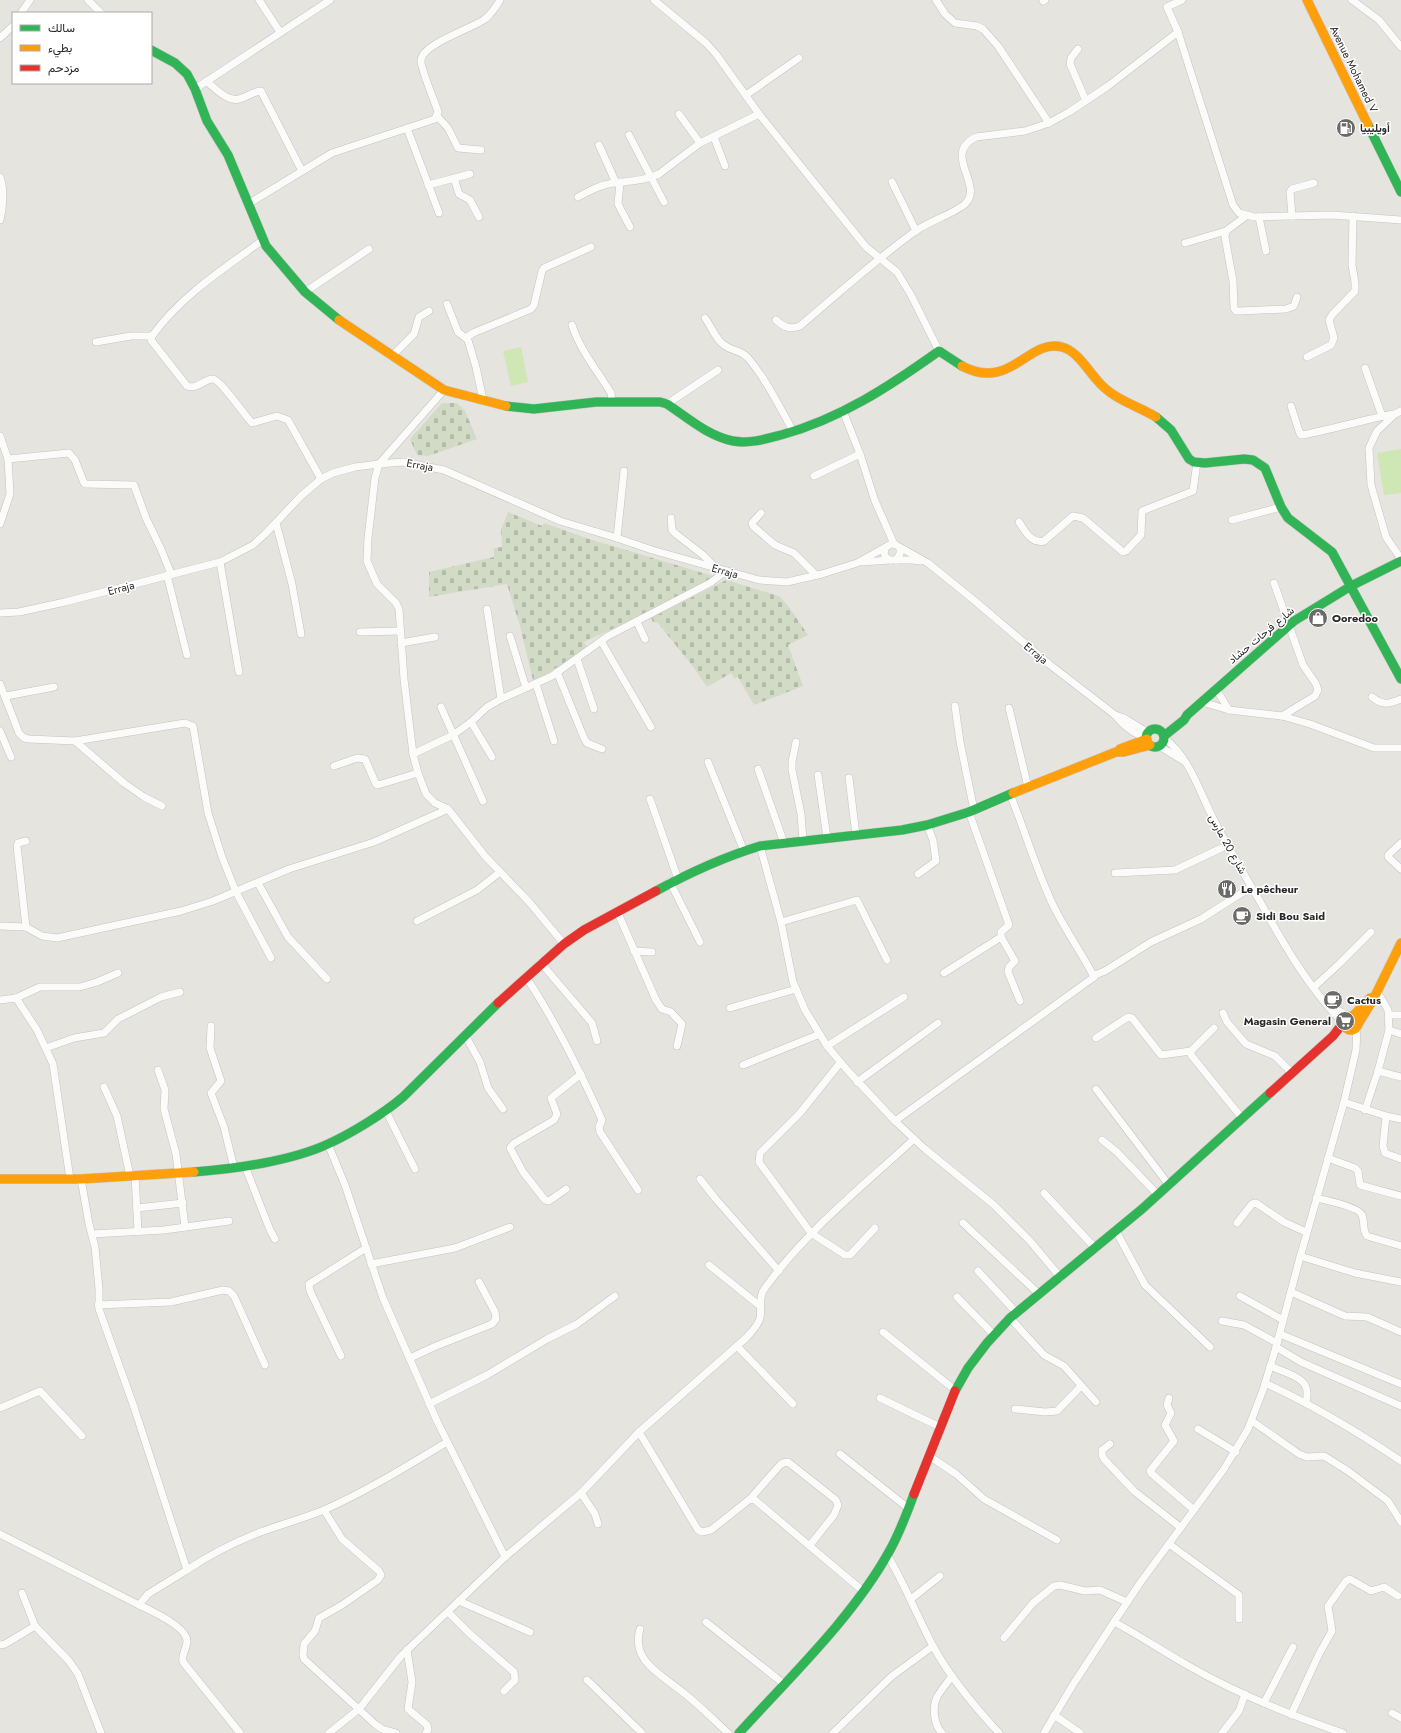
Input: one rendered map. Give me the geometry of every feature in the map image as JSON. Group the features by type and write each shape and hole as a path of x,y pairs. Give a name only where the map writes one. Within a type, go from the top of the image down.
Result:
{"main road":[{"name":"Avenue Mohamed V","path":"1307,0 1401,192"},
{"path":"152,51 175,63 187,74 207,121 228,155 263,240 272,255 305,292 327,312 444,390 513,408 530,410 596,402 652,401 667,404 701,428 728,440 759,440 793,431 843,411 914,369 939,351 956,363 974,371 992,374 1043,349 1060,346 1083,362 1102,386 1112,395 1156,417 1164,423 1189,459 1197,462 1244,459 1253,460 1265,468 1281,507 1288,518 1332,552 1401,679"},
{"name":"شارع فرحات حشاد","path":"1163,735 1184,720 1187,715 1294,621 1351,586 1401,560"},
{"path":"0,1179 81,1179 234,1168 281,1159 328,1144 386,1111 403,1097 465,1034 564,944 594,923 674,881 744,851 760,846 927,825 972,811 1010,794 1116,752 1122,747 1150,740 1163,743 1163,735 1155,730 1150,740"},
{"path":"739,1733 784,1684 863,1591 888,1556 955,1390 968,1368 994,1335 1039,1294 1096,1249 1169,1185 1333,1036 1369,1008 1400,948"}],"street":[{"path":"22,12 30,0"},
{"path":"88,0 101,12"},
{"path":"259,0 280,32"},
{"path":"194,89 330,0"},
{"path":"481,150 458,148 448,128 437,116 438,112 435,101 420,61 424,53 445,39 484,20 491,14 500,0"},
{"path":"654,0 706,43 716,54 759,114 866,247 897,272 911,295 939,351"},
{"path":"936,0 945,14 955,23 977,26 983,29 998,46 1050,123"},
{"path":"1182,0 1165,3 1178,32 1233,205 1239,213 1246,216 1259,217 1353,216 1401,220"},
{"path":"1352,0 1379,20 1401,47"},
{"path":"0,38 12,27"},
{"path":"776,320 784,327 792,329 800,326 880,258 928,222 965,204 970,194 961,153 969,141 976,137 1026,131 1050,123 1108,86 1178,32"},
{"path":"1078,49 1071,58 1070,64 1086,101"},
{"path":"746,96 799,58"},
{"path":"206,81 233,100 260,91 302,171"},
{"path":"679,114 700,143"},
{"path":"578,198 595,188 652,178 700,143 759,114"},
{"path":"248,204 332,153 434,119 437,116"},
{"path":"408,128 439,213"},
{"path":"629,135 664,202"},
{"path":"714,137 725,166"},
{"path":"599,145 618,183 618,204 630,227"},
{"path":"428,185 470,174"},
{"path":"0,177 3,185 3,195 0,220"},
{"path":"454,178 459,194 470,200 479,217"},
{"path":"892,182 916,231"},
{"path":"1292,216 1290,192 1292,189 1314,183"},
{"path":"1185,243 1226,230 1246,216"},
{"path":"1307,357 1331,345 1334,338 1329,320 1355,291 1352,265 1353,216"},
{"path":"1259,217 1266,251"},
{"path":"1226,230 1224,236 1233,281 1234,308 1236,311 1290,308 1294,306 1297,298"},
{"path":"263,240 207,281 171,312 152,336 151,340 187,386 192,388 211,379 217,380 222,384 237,406 252,423 273,416 288,420 321,479"},
{"path":"467,338 469,334 531,309 534,305 544,268 591,247"},
{"path":"305,292 368,249"},
{"path":"448,304 458,332 467,338 476,367 483,400"},
{"path":"392,356 414,334 419,317 429,311"},
{"path":"705,318 723,345 731,349 741,351 748,358 765,382 793,431"},
{"path":"572,325 576,337 610,393 612,402"},
{"path":"96,342 131,336 152,336"},
{"path":"1365,368 1382,416"},
{"path":"667,404 718,370"},
{"path":"444,390 379,464 375,478 367,561 377,584 396,603 399,609 401,643 413,754 426,794 431,800 448,808 485,856 530,903 564,944"},
{"path":"1291,406 1300,434 1302,435 1337,428 1366,419 1398,412"},
{"path":"843,411 860,454 875,501 892,546 900,554 893,560"},
{"path":"1398,412 1384,423 1373,436 1369,448 1369,456 1371,485 1386,536 1401,560"},
{"path":"0,436 8,459 10,494 0,524"},
{"path":"8,459 69,453 75,460 84,483 86,484 134,485 169,574 187,655"},
{"path":"814,476 860,454"},
{"name":"Erraja","path":"0,613 19,612 65,602 220,562 253,545 301,496 321,479 333,473 355,467 404,462 444,470 560,521 652,550 759,580 780,582 801,580 857,563"},
{"path":"1019,522 1035,542 1039,542 1044,541 1073,516 1078,516 1083,518 1123,552 1126,551 1141,534 1142,511 1193,491 1197,462"},
{"path":"617,538 624,471"},
{"path":"1232,520 1281,507"},
{"path":"761,513 754,519 752,523 753,526 775,544 794,553 816,576"},
{"path":"671,518 672,530 703,555 716,568"},
{"path":"276,523 292,584 301,634"},
{"path":"892,546 884,554 885,557 893,560"},
{"path":"857,563 892,546"},
{"name":"Erraja","path":"892,546 928,563 1049,664 1116,715 1124,718 1150,740"},
{"path":"857,563 893,560 912,560 928,563"},
{"path":"220,562 239,672"},
{"path":"413,754 453,735 471,722 487,707 501,699 536,684 577,659 601,640 710,583 726,571"},
{"path":"1274,583 1303,665 1316,684 1318,690 1315,696 1282,716"},
{"path":"487,609 501,699"},
{"path":"637,622 645,638"},
{"path":"360,632 400,631"},
{"path":"510,636 526,688"},
{"path":"401,643 435,637"},
{"path":"601,640 651,727"},
{"path":"577,659 594,709"},
{"path":"557,672 584,738 587,743 602,749"},
{"path":"0,684 4,699 19,732 24,738 75,741 186,723 193,726 208,813 236,892 271,958"},
{"path":"536,684 554,741"},
{"path":"4,699 54,687"},
{"path":"1216,689 1229,710"},
{"path":"1372,697 1379,703 1387,705 1401,699"},
{"path":"1202,702 1229,710 1282,716 1310,724 1374,748 1401,748"},
{"path":"955,706 972,811 1009,922 1008,927 1001,932 1001,937 1014,961 1009,967 1008,972 1020,1001"},
{"path":"442,707 483,801"},
{"path":"1009,708 1028,787"},
{"path":"471,722 492,757"},
{"path":"0,730 11,757"},
{"name":"شارع 20 مارس","path":"1163,735 1176,747 1186,763 1228,845 1277,932 1326,1003 1350,1023"},
{"path":"1150,740 1186,763"},
{"path":"75,741 124,783 144,797 162,806"},
{"path":"796,742 792,770 801,814 803,841"},
{"path":"334,766 357,758 365,759 376,784 378,785 418,773"},
{"path":"708,762 744,851"},
{"path":"758,769 784,843"},
{"path":"818,775 827,838"},
{"path":"849,778 856,835"},
{"path":"1010,794 1025,830 1041,878 1054,906 1094,977"},
{"path":"650,800 674,881 700,942"},
{"path":"0,926 26,927 42,936 57,938 182,911 236,892 309,862 374,842 448,808"},
{"path":"918,874 936,861 933,840 927,825"},
{"path":"26,841 18,843 17,846 26,927"},
{"path":"1401,843 1388,855 1388,857 1401,869"},
{"path":"1115,873 1175,870 1228,845"},
{"path":"760,846 782,922 789,965 796,989 805,1010 827,1046 857,1082 895,1121 914,1139 994,1205 1030,1241 1061,1278"},
{"path":"417,921 477,890 500,872"},
{"path":"258,883 288,937 327,979"},
{"path":"895,1121 1095,975 1105,971 1159,937 1201,919 1251,887"},
{"path":"782,922 857,900 887,960"},
{"path":"617,911 660,1006 664,1010 671,1012 682,1024 677,1046"},
{"path":"1314,987 1371,932"},
{"path":"944,973 1001,937"},
{"path":"634,951 652,952"},
{"path":"542,963 592,1023 597,1041"},
{"path":"0,1000 16,998 40,987 80,987 118,973"},
{"path":"526,977 561,1035 581,1074 602,1120 599,1127 600,1132 638,1190"},
{"path":"730,1008 796,989"},
{"path":"46,1048 74,1038 104,1033 118,1019 161,997 180,992"},
{"path":"1365,1110 1390,1030 1389,1015 1386,1004 1377,992"},
{"path":"827,1046 904,997"},
{"path":"16,998 33,1024 53,1064 70,1179"},
{"path":"1223,1013 1227,1022 1246,1044 1275,1056 1292,1073"},
{"path":"1389,1015 1401,1015"},
{"path":"1096,1038 1128,1017 1132,1018 1161,1055 1191,1051 1214,1028"},
{"path":"857,1082 938,1023"},
{"path":"1044,1733 1127,1602 1236,1452 1252,1421 1277,1345 1306,1232 1344,1102 1356,1050 1350,1023"},
{"path":"212,1026 210,1048 220,1081 211,1093 224,1127 234,1168"},
{"path":"1390,1030 1401,1034"},
{"path":"465,1034 480,1062 488,1088 503,1109"},
{"path":"743,1066 820,1034"},
{"path":"1191,1051 1191,1055 1242,1118"},
{"path":"840,1063 805,1107 760,1153 758,1159 762,1167 811,1233 845,1255 850,1255 875,1228"},
{"path":"158,1070 165,1090 164,1109 176,1154 185,1227"},
{"path":"1378,1071 1401,1077"},
{"path":"566,1189 549,1201 545,1200 523,1172 510,1148 513,1144 554,1120 557,1114 551,1098 581,1074"},
{"path":"104,1087 117,1116 132,1176 137,1208 138,1232"},
{"path":"1096,1089 1169,1185"},
{"path":"1344,1102 1365,1110 1401,1120"},
{"path":"386,1111 415,1169"},
{"path":"1386,1116 1383,1146 1384,1153 1401,1159"},
{"path":"329,1733 359,1709 408,1650 458,1601 505,1557 581,1492 639,1432 736,1346 757,1324 760,1318 760,1306 763,1290 811,1233 849,1196 868,1182 914,1139"},
{"path":"1102,1140 1117,1152 1158,1194"},
{"path":"328,1144 347,1192 383,1298 429,1404 505,1557"},
{"path":"1328,1158 1355,1168 1358,1172 1360,1185 1401,1196"},
{"path":"245,1166 270,1230 275,1239"},
{"path":"81,1179 98,1266 98,1305 134,1407 187,1570"},
{"path":"700,1179 733,1220 779,1271"},
{"path":"1044,1193 1096,1249"},
{"path":"1316,1198 1337,1203 1360,1212 1363,1216 1364,1232 1367,1236 1401,1246"},
{"path":"137,1208 183,1203"},
{"path":"1237,1223 1252,1204 1256,1203 1284,1222 1306,1232"},
{"path":"92,1234 138,1232 229,1221"},
{"path":"963,1223 1039,1294"},
{"path":"371,1264 455,1248 510,1227"},
{"path":"1116,1231 1145,1285 1210,1347"},
{"path":"341,1356 310,1291 309,1284 366,1248"},
{"path":"1300,1256 1355,1274 1401,1282"},
{"path":"709,1265 760,1306"},
{"path":"978,1271 1039,1350 1064,1366 1096,1402"},
{"path":"410,1358 492,1324 496,1319 495,1312 479,1282"},
{"path":"98,1305 171,1302 223,1290 229,1291 234,1296 265,1365"},
{"path":"1291,1292 1345,1316 1367,1317 1401,1332"},
{"path":"429,1404 487,1375 542,1342 577,1324 615,1296"},
{"path":"1240,1296 1283,1320"},
{"path":"957,1297 994,1335"},
{"path":"1222,1321 1244,1325 1301,1362 1401,1406"},
{"path":"883,1332 955,1390"},
{"path":"1280,1334 1401,1384"},
{"path":"736,1346 793,1404"},
{"path":"1270,1366 1297,1378 1304,1383 1307,1391 1306,1403"},
{"path":"1265,1383 1306,1403 1401,1461"},
{"path":"1015,1409 1045,1412 1057,1410 1081,1386"},
{"path":"0,1408 40,1391 82,1436"},
{"path":"880,1398 940,1427"},
{"path":"1169,1398 1167,1405 1171,1413 1165,1425 1174,1441 1150,1471 1151,1474 1194,1510"},
{"path":"1252,1421 1299,1454 1307,1457 1324,1456 1383,1497 1391,1506 1401,1522"},
{"path":"1198,1429 1236,1452"},
{"path":"639,1432 698,1530 702,1532 711,1530 750,1499 783,1463 788,1462 836,1500 838,1505 834,1515 810,1545"},
{"path":"139,1605 148,1594 210,1555 241,1540 324,1510 400,1471 447,1442"},
{"path":"1110,1444 1102,1450 1104,1460 1134,1491 1180,1528"},
{"path":"840,1454 908,1508"},
{"path":"929,1456 956,1474 984,1498 1057,1540"},
{"path":"581,1492 595,1514 598,1524"},
{"path":"750,1499 760,1503 863,1591"},
{"path":"1396,1514 1401,1508"},
{"path":"324,1510 342,1539 382,1575 378,1580 348,1601 319,1618 315,1631 304,1644 304,1660 380,1728 396,1733"},
{"path":"0,1534 165,1618 184,1633 187,1641 182,1657 183,1662 240,1733"},
{"path":"1169,1544 1239,1595 1239,1619"},
{"path":"888,1556 911,1599 933,1646 952,1676 999,1733"},
{"path":"911,1599 940,1576"},
{"path":"1291,1715 1319,1654 1332,1631 1328,1606 1346,1580 1350,1579 1371,1591 1384,1587 1398,1596"},
{"path":"1004,1638 1034,1603 1054,1586 1060,1584 1085,1591 1100,1590 1127,1602"},
{"path":"22,1593 35,1626 70,1661 78,1674 101,1733"},
{"path":"458,1601 530,1632"},
{"path":"448,1612 469,1633 514,1672 515,1680 504,1691"},
{"path":"706,1622 784,1684"},
{"path":"1114,1622 1187,1665 1245,1694 1291,1715 1332,1731 1343,1733"},
{"path":"0,1645 5,1644 35,1626"},
{"path":"640,1629 638,1643 639,1650 651,1667 663,1679 685,1694 728,1733"},
{"path":"833,1733 892,1676 933,1646"},
{"path":"1264,1703 1293,1647"},
{"path":"408,1650 412,1682 408,1709 427,1725 428,1728 426,1733"},
{"path":"942,1733 939,1730 936,1721 935,1709 937,1698 952,1676"},
{"path":"587,1680 642,1733"},
{"path":"1222,1733 1239,1711 1245,1694"},
{"path":"1392,1713 1401,1718"},
{"path":"1054,1715 1080,1733"}],"green space":[{"path":"521,347 528,382 511,386 503,351"},
{"path":"442,403 457,403 465,411 477,439 428,456 417,455 410,439"},
{"path":"1401,449 1401,493 1384,495 1377,453"},
{"path":"508,512 542,526 544,523 589,539 713,576 712,580 584,642 587,647 544,676 533,680 520,626 507,584 429,597 429,572 494,557 494,548 502,547 501,528"},
{"path":"726,580 779,596 789,607 808,635 788,645 803,686 754,705 738,677 734,679 731,673 707,687 694,668 658,623 653,622 651,618"}],"traffic: fast":[{"path":"152,51 175,63 187,74 195,89 207,121 228,155 266,246 305,292 339,320"},
{"path":"1368,125 1401,192"},
{"path":"506,406 534,409 596,402 660,402 667,404 698,426 724,439 739,442 751,441 769,438 803,428 844,411 883,389 939,351 962,366"},
{"path":"1156,417 1171,430 1189,459 1194,462 1205,463 1244,459 1253,460 1265,468 1281,507 1288,518 1332,552 1401,679"},
{"path":"1164,736 1184,720 1187,715 1294,621 1351,586 1401,561"},
{"path":"1155,729 1161,732 1164,738 1161,744 1155,747 1149,744 1146,738 1149,732 1155,729"},
{"path":"656,891 707,866 760,846 902,830 927,825 969,812 1013,793"},
{"path":"194,1172 227,1169 280,1160 328,1144 367,1123 403,1097 498,1003"},
{"path":"955,1391 968,1368 987,1343 1010,1318 1142,1209 1270,1093"},
{"path":"739,1733 800,1668 858,1599 875,1575 894,1543 914,1494"}],"traffic: slow":[{"path":"1307,0 1368,125"},
{"path":"339,320 444,390 506,406"},
{"path":"962,366 979,372 994,373 1018,363 1039,350 1050,346 1062,347 1077,356 1103,387 1117,397 1156,417"},
{"path":"1120,749 1147,739"},
{"path":"1013,793 1116,752 1124,752 1150,745"},
{"path":"1358,1024 1373,1000 1401,943"},
{"path":"1353,1016 1370,998"},
{"path":"1348,1016 1354,1016 1358,1020 1358,1023 1358,1026 1354,1030 1348,1030 1344,1026 1344,1020 1348,1016"},
{"path":"0,1179 81,1179 194,1172"}],"traffic: jam":[{"path":"498,1003 564,944 584,930 656,891"},
{"path":"1270,1093 1333,1036 1343,1023"},
{"path":"914,1494 955,1391"}],"place":[{"name":"أويليبيا","path":"1346,128"},
{"name":"Ooredoo","path":"1318,618"},
{"name":"Le pêcheur","path":"1227,889"},
{"name":"Sidi Bou Said","path":"1242,916"},
{"name":"Cactus","path":"1333,1000"},
{"name":"Magasin General","path":"1345,1021"}]}
